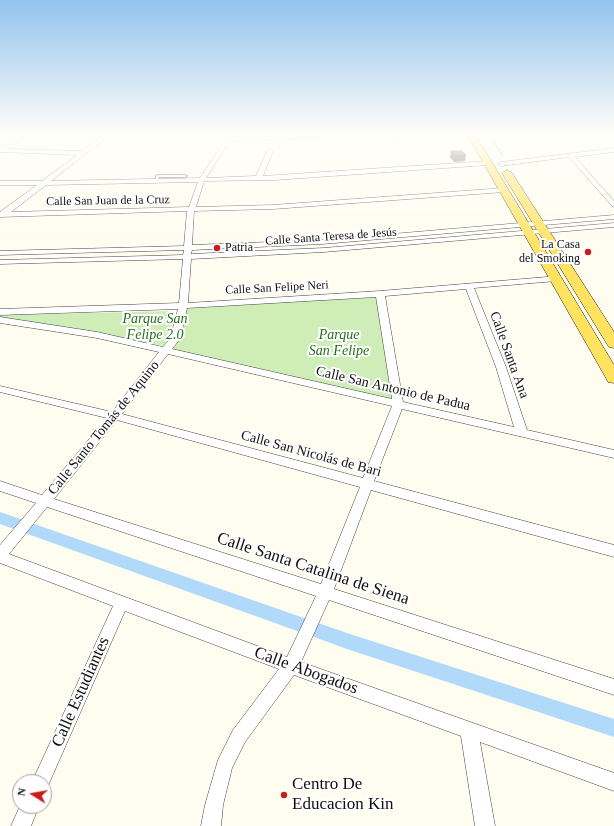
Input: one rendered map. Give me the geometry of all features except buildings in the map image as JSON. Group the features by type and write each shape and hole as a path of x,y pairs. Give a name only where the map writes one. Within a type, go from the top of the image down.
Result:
{"main road":[{"path":"494,173 504,190 535,229 614,344"},
{"path":"505,173 535,229 556,278 614,378"}],"street":[{"path":"1,215 58,173"},
{"name":"Calle Santo Tomás de Aquino","path":"3,552 167,351 179,328 183,306 191,210 201,181 206,173"},
{"path":"259,178 261,173"},
{"path":"0,182 43,184 201,181 342,173"},
{"path":"586,173 614,205"},
{"name":"Calle San Juan de la Cruz","path":"1,215 191,210 343,203 504,190"},
{"name":"Calle Santa Teresa de Jesús","path":"535,229 614,217"},
{"name":"Calle Santa Teresa de Jesús","path":"0,253 187,253 324,250 535,229 614,225"},
{"name":"Calle Santa Teresa de Jesús","path":"0,262 187,253"},
{"name":"Calle San Felipe Neri","path":"0,312 183,306 380,294 556,278"},
{"name":"Calle Santa Ana","path":"468,286 501,367 522,433"},
{"path":"211,826 214,805 224,766 239,736 291,666 325,592 398,404 380,294"},
{"name":"Calle San Antonio de Padua","path":"0,320 97,335 614,454"},
{"name":"Calle San Nicolás de Bari","path":"0,389 115,416 614,551"},
{"name":"Calle Santa Catalina de Siena","path":"0,486 614,687"},
{"name":"Calle Abogados","path":"3,552 122,602 291,666 614,782"},
{"name":"Calle Estudiantes","path":"45,774 122,602"},
{"path":"469,729 485,826"},
{"path":"21,826 26,814"}],"lane":[{"path":"156,181 158,176 185,176"}],"green space":[{"name":"Parque San Felipe","path":"377,296 396,403 170,349 185,308"},
{"name":"Parque San Felipe 2.0","path":"174,311 172,325 165,346 0,317 0,315"}],"waterway":[{"path":"0,518 347,641 614,728"}],"place":[{"name":"Patria","path":"217,248"},
{"name":"La Casa del Smoking","path":"588,252"},
{"name":"Centro De Educacion Kin","path":"284,795"}]}
